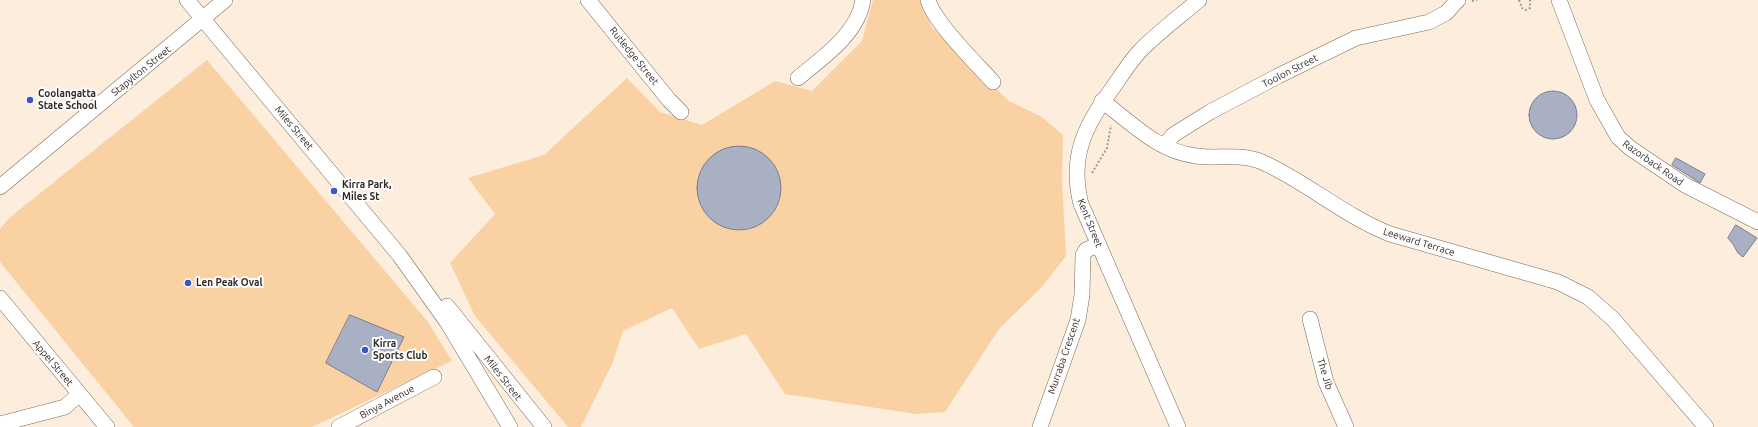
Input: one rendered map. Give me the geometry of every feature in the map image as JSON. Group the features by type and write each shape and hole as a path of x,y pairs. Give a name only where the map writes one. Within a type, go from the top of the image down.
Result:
{"street":[{"name":"Miles Street","path":"187,0 400,256 448,308 544,427"},
{"name":"Stapylton Street","path":"0,187 225,0"},
{"name":"Rutledge Street","path":"588,0 669,100 681,112"},
{"path":"798,78 824,56 846,33 857,18 863,0"},
{"path":"928,0 930,8 943,25 993,82"},
{"name":"Kent Street","path":"1178,427 1081,204 1077,186 1076,167 1081,141 1085,130 1102,101 1138,53 1199,0"},
{"name":"Toolon Street","path":"1164,146 1173,135 1210,112 1356,38 1428,22 1446,13 1458,0"},
{"name":"Razorback Road","path":"1559,0 1597,100 1618,137 1630,148 1674,179 1758,222"},
{"name":"Leeward Terrace","path":"1102,101 1143,134 1164,146 1184,154 1198,156 1234,156 1261,161 1287,174 1371,226 1397,236 1558,282 1588,297 1613,319 1706,427"},
{"name":"Murraba Crescent","path":"1040,427 1078,320 1082,295 1083,255 1086,250 1098,245"},
{"name":"Miles Street","path":"400,256 447,322 510,427"},
{"name":"Appel Street","path":"0,298 107,427"},
{"name":"The Jib","path":"1310,319 1326,382 1346,427"},
{"name":"Binya Avenue","path":"339,427 434,377"},
{"path":"0,424 65,406 79,394"}],"path":[{"path":"1471,0 1477,0"},
{"path":"1519,0 1522,8 1526,10 1530,8 1530,0"},
{"path":"1092,174 1107,148 1112,122"}],"shaded area":[{"path":"873,0 924,0 931,26 1009,101 1042,117 1063,135 1062,181 1066,256 1042,287 999,329 945,412 916,414 785,394 746,334 699,349 672,308 623,331 613,362 581,427 568,427 475,316 450,263 495,214 468,178 544,155 627,78 660,112 702,125 775,81 812,91 862,41"},
{"name":"Len Peak Oval","path":"207,60 428,322 452,361 312,427 134,427 0,262 0,229 9,218"}],"building":[{"path":"1553,91 1562,93 1570,98 1575,106 1577,115 1575,124 1570,132 1562,137 1553,139 1544,137 1536,132 1531,124 1529,115 1531,106 1536,98 1544,93"},
{"path":"739,146 755,149 769,158 778,172 781,188 778,204 769,218 755,227 739,230 723,227 709,218 700,204 697,188 700,172 709,158 723,149"},
{"path":"1676,158 1705,174 1700,183 1672,165"},
{"path":"1736,225 1757,238 1743,257 1738,253 1728,238"},
{"name":"Kirra Sports Club","path":"350,315 404,337 377,392 326,363"}],"place":[{"name":"Coolangatta State School","path":"30,100"},
{"name":"Kirra Park, Miles St","path":"334,191"},
{"name":"Len Peak Oval","path":"188,283"},
{"name":"Kirra Sports Club","path":"365,350"}]}
